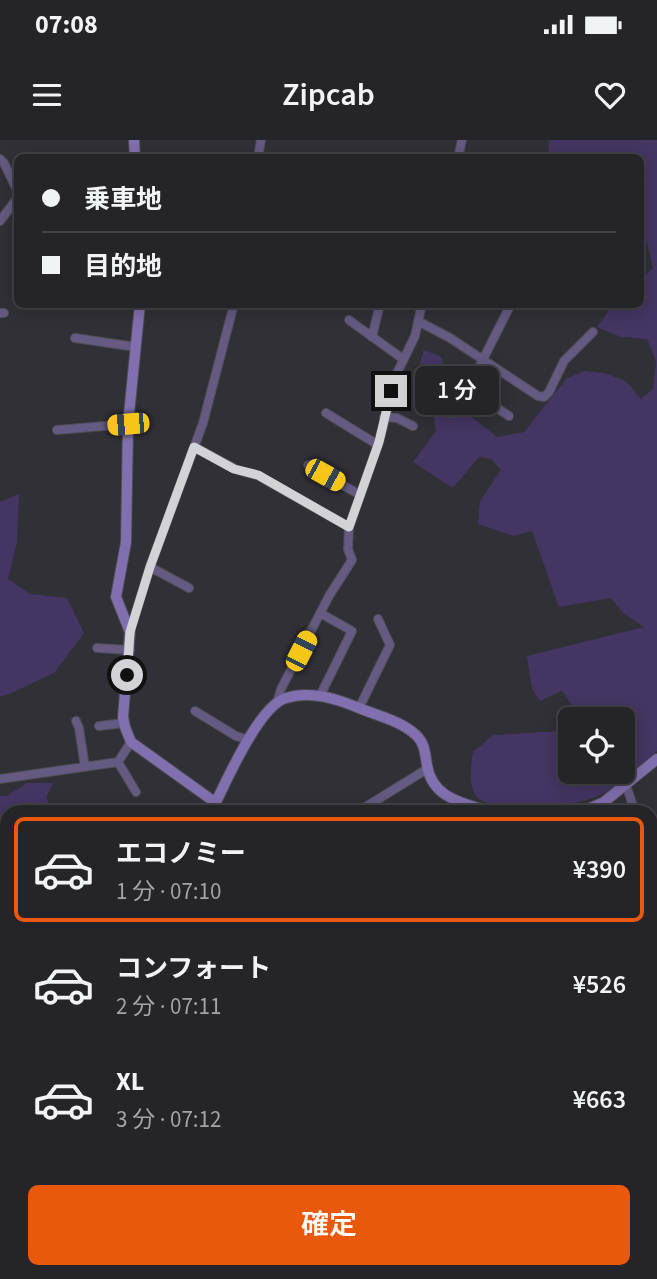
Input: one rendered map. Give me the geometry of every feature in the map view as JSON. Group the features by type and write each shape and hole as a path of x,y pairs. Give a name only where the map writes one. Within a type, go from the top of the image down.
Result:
{"street":[{"path":"0,159 14,186"},
{"path":"0,221 14,201"},
{"path":"130,632 116,597 126,542 128,424 141,308"},
{"path":"210,805 131,742 124,723 130,632 150,567 203,423 233,308"},
{"path":"372,337 379,308"},
{"path":"277,703 320,613 352,559 348,549 349,527 378,444 397,373 410,348 421,308"},
{"path":"453,413 509,308"},
{"path":"349,320 403,359"},
{"path":"418,321 450,338 538,396 544,397 564,361 593,332"},
{"path":"75,338 136,347"},
{"path":"468,389 509,416"},
{"path":"326,413 378,444"},
{"path":"384,417 397,418 413,426"},
{"path":"57,430 128,424"},
{"path":"194,447 234,469 258,475 349,527"},
{"path":"308,465 360,495"},
{"path":"150,567 189,588"},
{"path":"320,613 352,631 320,696"},
{"path":"359,708 390,645 378,620"},
{"path":"97,648 130,650"},
{"path":"216,805 249,740 268,711 286,698 320,696 401,725 419,738 425,750 427,769 437,788 454,805"},
{"path":"195,711 236,736 249,740"},
{"path":"76,721 85,767"},
{"path":"99,726 124,723"},
{"path":"0,779 118,762 131,742"},
{"path":"597,805 657,759"},
{"path":"118,762 136,792"},
{"path":"369,805 427,769"},
{"path":"626,785 633,805"}],"shaded area":[{"path":"549,140 657,140 657,751 635,769 635,707 574,707 562,691 540,701 532,689 527,656 644,627 624,614 611,598 559,607 532,531 513,536 478,524 480,501 501,470 491,459 479,457 453,488 413,462 436,431 436,393 416,376 424,350 440,356 469,415 497,437 524,432 566,379 584,371 604,373 626,381 641,399 653,389 656,361 647,339 621,337 597,327 611,308 644,308 644,276 653,268 644,230 644,154 548,154"},
{"path":"19,494 17,542 8,579 30,594 67,598 84,633 54,673 0,696 0,502"},
{"path":"558,731 558,784 617,784 596,797 559,805 488,804 475,794 471,777 473,752 493,735"},
{"path":"27,783 53,783 47,796 48,805 0,805 0,796 7,796"}],"route":[{"path":"127,675 130,632 150,567 194,447 234,469 258,475 349,527 379,442 391,391"}]}
